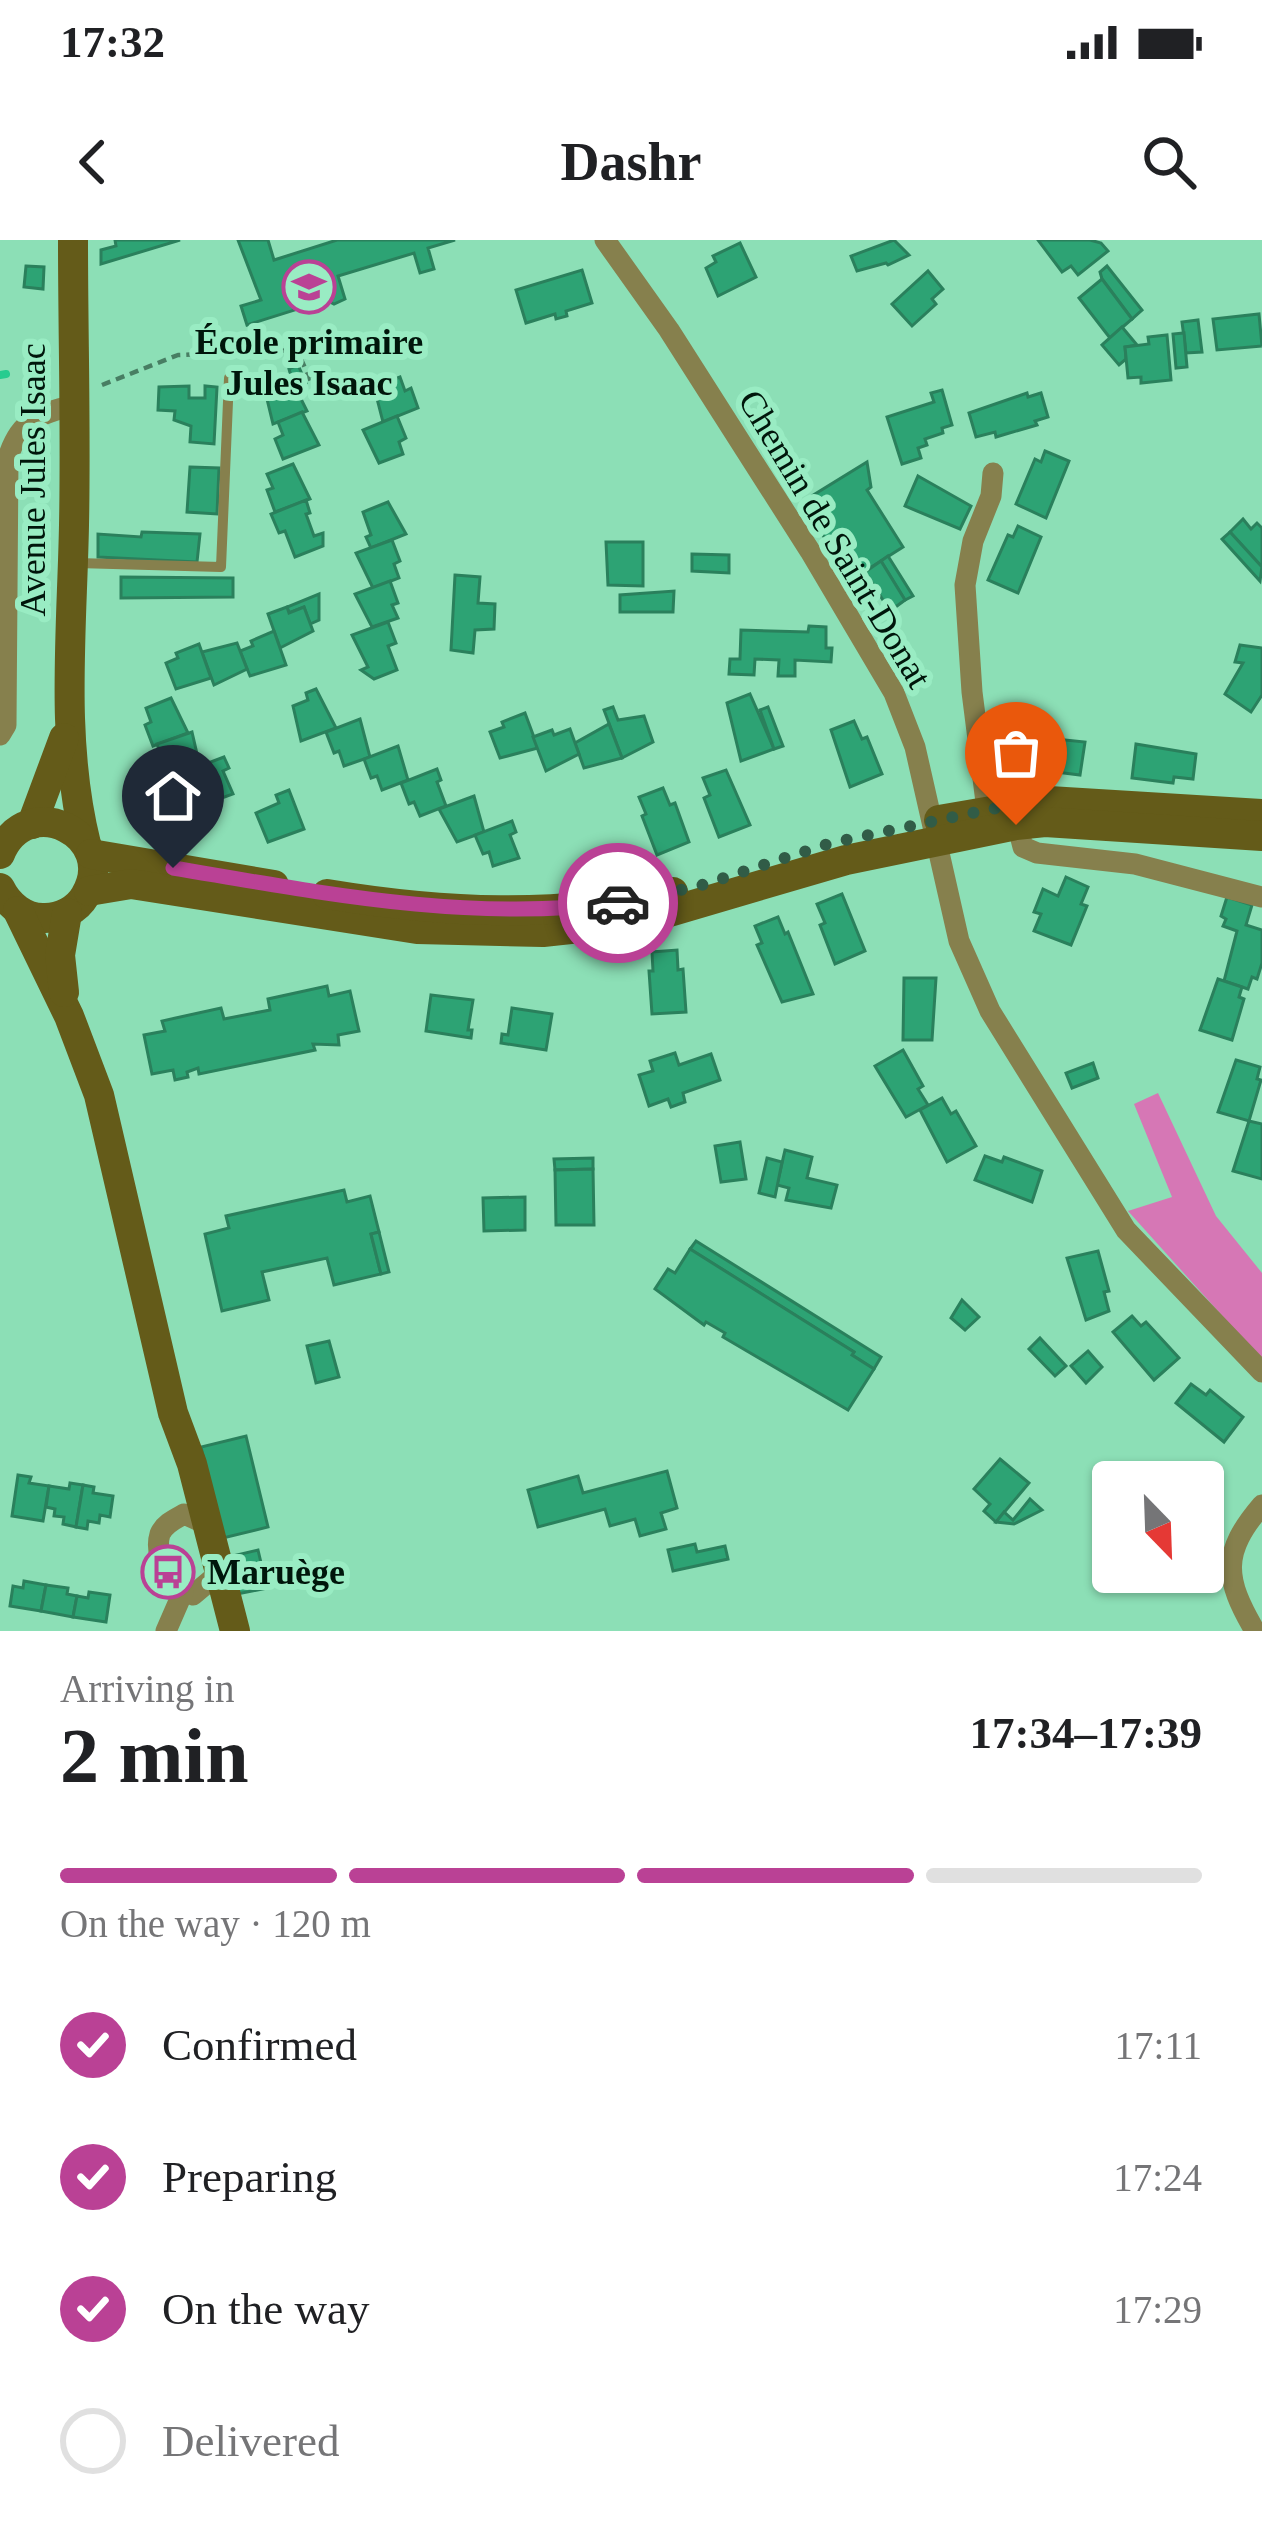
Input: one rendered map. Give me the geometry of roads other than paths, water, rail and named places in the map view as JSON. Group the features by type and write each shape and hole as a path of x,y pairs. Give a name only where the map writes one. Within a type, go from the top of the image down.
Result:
{"street":[{"name":"Avenue Jules Isaac","path":"70,1016 60,967 78,902 93,872 75,800 69,720 73,240"},
{"name":"Chemin de Saint-Donat","path":"605,240 669,330 810,551 894,693 915,747 959,941 977,988 1126,1230 1262,1372"},
{"path":"0,735 6,725 8,458 14,437 28,420 74,401"},
{"path":"993,473 992,496 973,541 965,585 972,692 1005,813 1023,847 1037,853 1135,864 1262,897"},
{"name":"Avenue Jules Isaac","path":"32,824 69,720"},
{"path":"9,899 42,919 130,884 417,928 543,932 635,922 1049,801 1262,814"},
{"path":"1005,813 1045,822 1262,836"},
{"path":"2,846 16,831 52,822 71,830 88,849 340,896 484,912 640,900 831,843 934,832"},
{"path":"9,899 70,1016 99,1095 173,1413 195,1519 201,1586 223,1631"},
{"path":"1255,1631 1232,1587 1229,1563 1236,1542 1262,1505"},
{"path":"195,1519 160,1532 160,1547 176,1587 201,1586"},
{"path":"166,1631 201,1586"},
{"path":"201,1586 235,1631"}],"lane":[{"path":"73,563 221,567 229,378"}],"waterway":[{"path":"0,375 6,374"}],"place":[{"name":"École primaire Jules Isaac","path":"309,287"},
{"name":"Maruège","path":"168,1572"}]}
